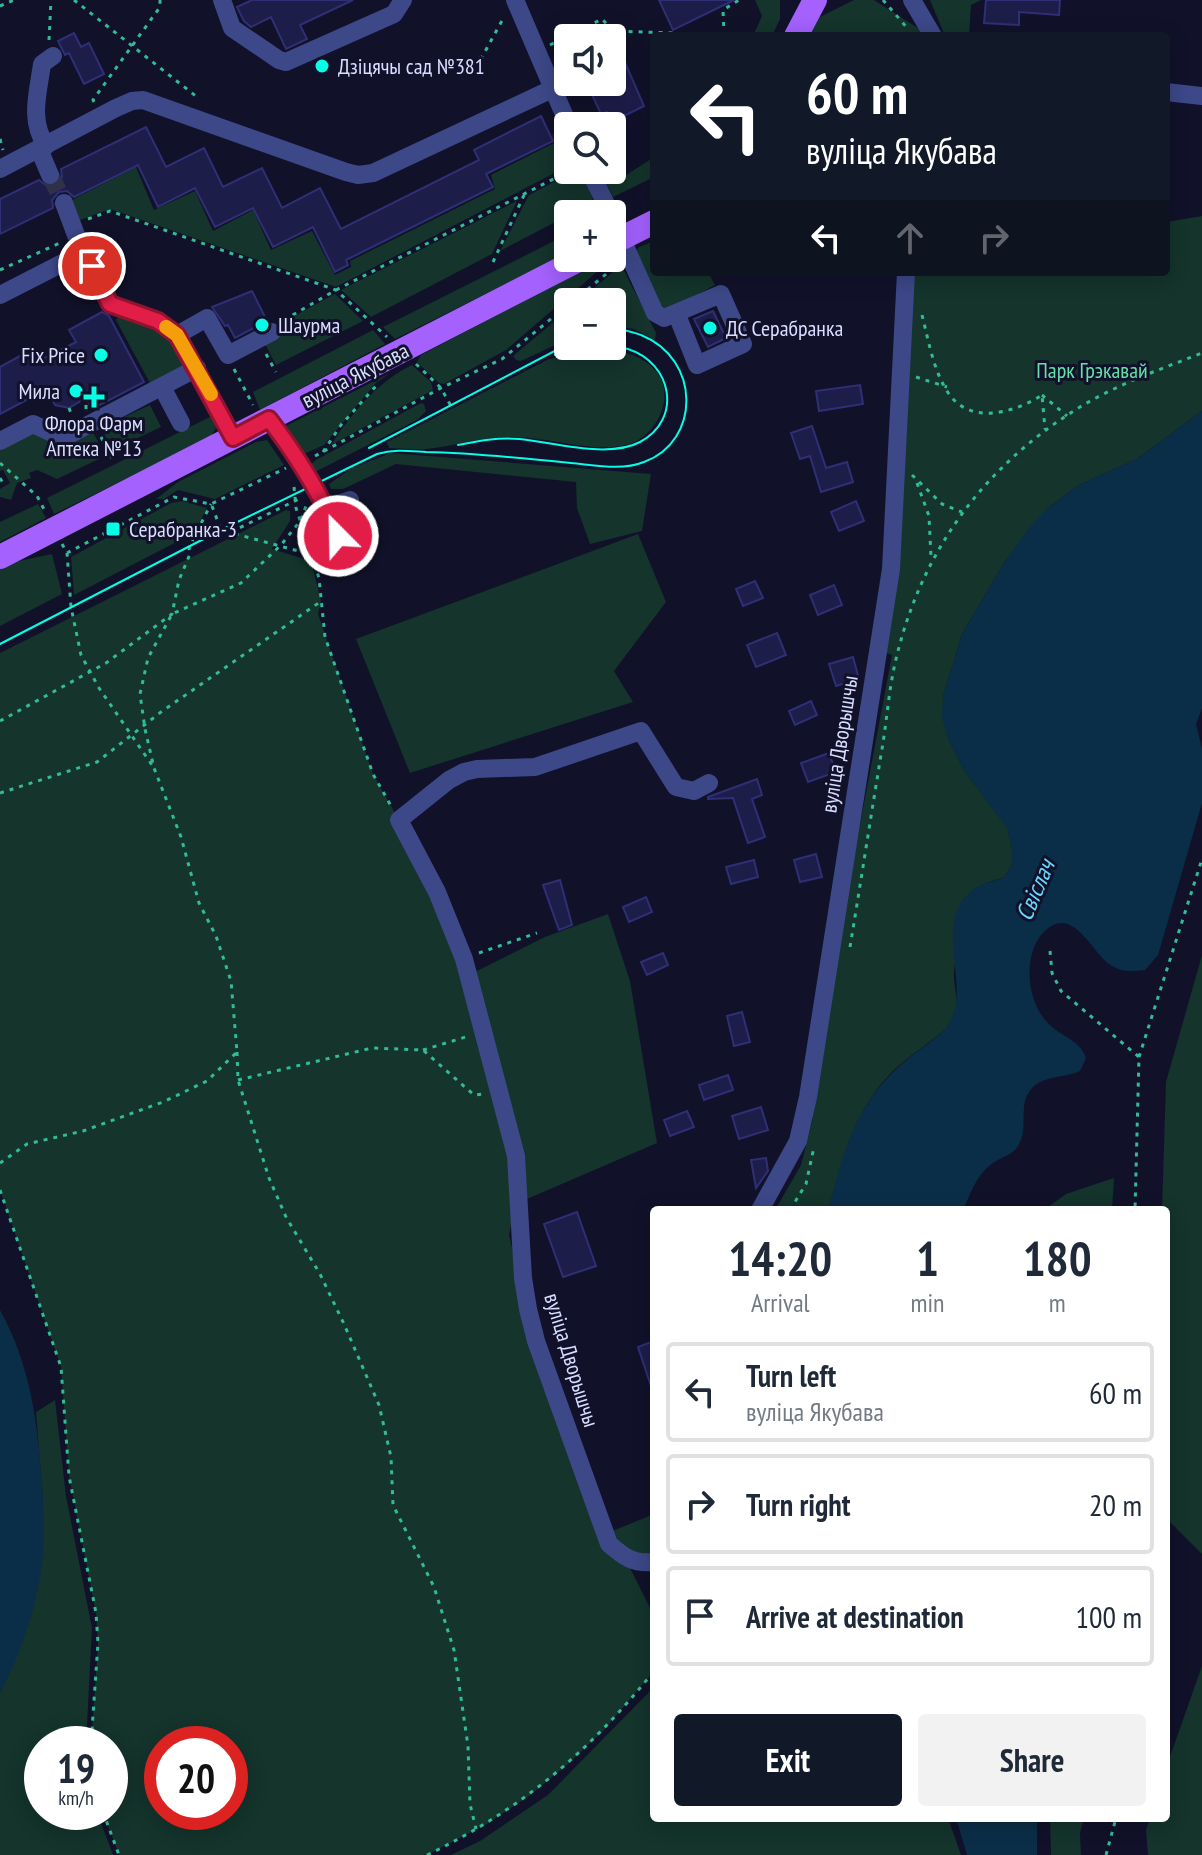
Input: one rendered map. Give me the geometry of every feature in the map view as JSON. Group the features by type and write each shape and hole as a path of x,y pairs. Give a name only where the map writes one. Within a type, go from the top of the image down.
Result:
{"main road":[{"path":"798,32 815,0"},
{"path":"626,231 650,223"},
{"name":"вуліца Якубава","path":"0,557 555,272"}],"street":[{"path":"222,0 232,28 286,62 394,14 403,0"},
{"path":"912,0 931,32"},
{"path":"511,6 563,112"},
{"path":"50,175 34,120 42,64 51,58"},
{"path":"0,169 102,115 132,101 143,100 358,175 373,173 552,89"},
{"path":"1170,92 1202,96"},
{"path":"64,203 110,304 158,321 177,335 233,438"},
{"path":"0,295 78,237"},
{"path":"626,253 655,313 664,318 677,315"},
{"name":"вуліца Дворышчы","path":"762,1206 798,1141 808,1097 891,569 906,276"},
{"path":"177,335 207,318 228,355 273,329"},
{"path":"0,441 33,424 63,438 197,368"},
{"path":"162,387 181,423"},
{"path":"269,419 301,461 327,508 338,536"},
{"path":"327,508 350,500"},
{"path":"399,820 449,780 464,772 535,767 641,731 676,787 694,791 709,783"},
{"name":"вуліца Дворышчы","path":"399,820 437,892 464,959 516,1156 523,1278 536,1341 609,1544 625,1558 650,1562"}],"path":[{"path":"0,6 14,0"},
{"path":"51,0 51,58"},
{"path":"74,0 197,97 190,115"},
{"path":"102,115 93,100 133,48 162,0"},
{"path":"724,32 723,10 739,0"},
{"path":"883,0 911,32"},
{"path":"461,66 482,57 511,6"},
{"path":"550,45 602,19 613,31 650,32"},
{"path":"273,329 336,290 554,178"},
{"path":"493,262 525,192"},
{"path":"0,270 78,237 110,211 336,290 372,323"},
{"path":"921,313 930,348 956,401 971,410 986,413 1014,410 1042,395"},
{"path":"154,768 81,655 71,607 67,553 174,497 211,504 322,453 441,388 502,359 554,317"},
{"path":"848,957 895,663 910,607 931,560 962,512 1010,459 1045,431 1113,390 1202,353"},
{"path":"228,355 244,388"},
{"path":"901,372 947,387"},
{"path":"322,453 341,425 377,385"},
{"path":"441,388 451,406"},
{"path":"1042,395 1067,416"},
{"path":"1042,395 1045,431"},
{"path":"85,406 86,398"},
{"path":"69,408 72,416"},
{"path":"100,435 112,458"},
{"path":"897,456 942,504 962,512"},
{"path":"301,461 294,486 296,501 313,555 325,637 373,774 399,820"},
{"path":"0,463 37,496"},
{"path":"0,478 3,483 0,485"},
{"path":"916,479 929,516 931,560"},
{"path":"0,721 106,663 172,614 241,583 281,545 301,520 310,494 274,508 231,532"},
{"path":"211,504 221,530 313,555"},
{"path":"211,504 189,547 190,554 179,580 172,614 148,658 140,694 144,725 154,768 181,837 199,903 216,936 231,981 238,1080 269,1178 286,1217 326,1287 379,1405 391,1457 393,1505 434,1587 454,1650 468,1746 470,1804 476,1829"},
{"path":"0,793 97,762 144,725 321,601"},
{"path":"1135,1206 1139,1057 1202,859"},
{"path":"464,959 537,933"},
{"path":"1050,951 1052,973 1061,991 1139,1057"},
{"path":"238,1080 372,1048 423,1050 482,1032"},
{"path":"423,1050 474,1095 498,1092"},
{"path":"0,1163 27,1144 83,1131 163,1102 207,1081 237,1052"},
{"path":"792,1206 806,1184 816,1134"},
{"path":"0,1190 61,1367 69,1476 96,1613 98,1643 92,1726"},
{"path":"427,1855 529,1796 605,1729 650,1676"},
{"path":"1106,1855 1115,1822"},
{"path":"110,1830 119,1855"}],"green space":[{"path":"755,0 780,0 780,19 774,32 755,32 762,16"},
{"path":"854,0 874,0 922,32 806,32 818,18"},
{"path":"930,0 981,0 971,5 969,32 943,32"},
{"path":"554,143 554,173 336,287 110,209 80,220 72,200 136,167 154,210 195,191 213,231 253,210 271,250 312,231 335,275 351,267 350,261 495,189 491,175"},
{"path":"650,160 650,179 613,197 606,184 626,184 626,175"},
{"path":"554,182 587,184 593,199 554,200 554,223 500,251 529,195"},
{"path":"517,201 492,254 371,317 341,290"},
{"name":"Парк Грэкавай","path":"1202,216 1202,411 1137,459 1079,485 1048,508 1006,560 962,634 943,697 948,738 964,770 1007,827 1013,852 1012,864 1005,877 986,883 962,942 954,970 956,1002 952,1019 946,1029 893,1071 869,1102 851,1136 830,1206 777,1206 801,1165 812,1122 833,968 892,655 883,652 909,276 1170,276 1170,221"},
{"path":"554,241 554,260 395,339 383,327"},
{"path":"650,243 650,276 710,276 715,285 666,312 659,307 636,251"},
{"path":"579,272 597,272 578,288 554,288 554,309 506,350 444,384 417,362 421,355"},
{"path":"613,272 625,272 656,333 655,340 626,328 626,288 594,288"},
{"path":"335,294 363,321 276,365 265,344 276,326"},
{"path":"120,314 165,330 184,359 183,366 151,385 116,320"},
{"path":"554,322 554,346 521,361 513,356"},
{"path":"373,330 385,344 260,410 253,392"},
{"path":"626,353 638,357 656,371 662,381 664,404 660,415 647,434 637,441 614,447 505,437 426,449 389,448 387,442 549,359 626,360"},
{"path":"412,365 431,382 433,390 331,445 366,399"},
{"path":"390,373 376,383 324,445 304,454 282,428"},
{"path":"421,403 426,411 417,420 313,473 310,465 316,460"},
{"path":"150,405 161,427 125,444 106,438 102,427"},
{"path":"214,415 216,428 210,438 54,514 47,498"},
{"path":"27,432 69,444 93,433 98,441 99,459 57,479 37,470 29,473 31,478 17,483 11,500 0,497 0,489 10,483 3,470 0,471 0,450"},
{"path":"267,440 284,465 215,499 178,490 164,499 156,499 178,482 256,442"},
{"path":"391,453 651,474 642,531 590,544 577,508 576,482 396,464 343,489 331,489 329,484 352,468"},
{"path":"182,501 207,508 194,533 74,595 71,557 171,503"},
{"path":"38,504 46,518 0,542 0,522"},
{"path":"286,510 290,511 290,521 272,549 311,561 321,601 318,614 373,774 475,972 545,937 608,914 630,981 657,1143 520,1202 517,1193 509,1235 534,1339 609,1543 625,1558 650,1608 650,1676 605,1729 529,1796 487,1824 427,1855 119,1855 110,1830 128,1830 128,1726 92,1726 98,1643 96,1613 69,1476 61,1367 0,1190 0,653"},
{"path":"638,534 666,602 614,671 633,702 410,773 356,639"},
{"path":"52,554 62,594 0,626 0,565"},
{"path":"1202,955 1202,1554 1170,1522 1170,1206 1162,1206 1166,1082"},
{"path":"1114,1178 1112,1206 1050,1206 1066,1194"},
{"path":"55,1400 66,1496 92,1628 87,1726 24,1726 24,1830 104,1830 113,1855 0,1855 0,1693 31,1615 43,1549 36,1412"},
{"path":"650,1516 650,1557 627,1553 610,1532"},
{"path":"1202,1666 1202,1855 1148,1855 1146,1830 1149,1822 1170,1822 1170,1757"},
{"path":"650,1691 650,1822 949,1822 961,1855 451,1855 480,1841 548,1795"},
{"path":"1050,1822 1083,1822 1081,1855 1051,1855"}],"water":[{"name":"Свіслач","path":"1202,411 1202,708 1196,724 1202,749 1202,803 1158,955 1145,970 1122,970 1102,958 1071,926 1062,923 1052,925 1042,934 1032,955 1032,993 1042,1016 1083,1052 1086,1058 1080,1071 1044,1080 1033,1087 1025,1101 1023,1132 1018,1146 982,1173 965,1206 830,1206 844,1154 869,1102 893,1072 946,1029 954,1013 956,978 953,940 959,906 974,889 1005,877 1012,864 1013,852 1007,828 964,770 942,718 943,697 962,634 1006,560 1048,508 1079,485 1137,459"},
{"path":"0,1310 19,1353 31,1396 44,1530 41,1572 34,1603 20,1649 0,1693"},
{"path":"957,1822 1037,1822 1037,1855 967,1855"}],"building":[{"path":"252,0 353,0 300,25 307,39 286,49 271,17 251,27 244,21 237,7"},
{"path":"659,0 734,0 673,30"},
{"path":"986,0 1060,0 1059,15 1019,12 1019,25 984,23"},
{"path":"74,33 81,47 89,43 104,74 84,84 69,53 65,55 58,41"},
{"path":"626,65 644,106 626,115 626,112 600,112 593,96 626,96"},
{"path":"541,116 553,141 486,174 493,187 346,260 348,265 335,272 313,227 273,247 253,208 215,227 195,188 158,207 138,165 74,197 67,191 59,192 52,200 53,208 0,234 0,199 39,180 48,187 55,186 62,177 61,169 146,127 166,167 204,148 223,187 262,168 282,208 320,188 341,229 479,160 474,150"},
{"path":"252,291 267,321 235,338 212,307"},
{"name":"ДС Серабранка","path":"713,311 726,338 708,347 694,319"},
{"path":"102,312 109,316 144,382 92,409 86,398 69,408 55,405 47,389 0,414 0,367 29,351 35,363 76,342 69,330"},
{"path":"860,385 863,404 819,411 816,391"},
{"path":"812,426 826,468 847,462 853,482 821,492 810,456 800,459 791,433"},
{"path":"856,501 864,521 839,531 831,512"},
{"path":"755,581 763,598 743,606 736,589"},
{"path":"834,585 842,605 818,615 810,595"},
{"path":"777,633 786,655 756,667 747,645"},
{"path":"853,657 859,679 836,686 829,664"},
{"path":"811,701 817,715 795,725 789,711"},
{"path":"829,753 836,772 808,782 801,763"},
{"path":"757,779 762,795 752,799 765,837 748,843 733,798 708,797"},
{"path":"816,854 822,877 800,882 794,860"},
{"path":"754,860 758,877 731,884 726,867"},
{"path":"560,880 572,925 559,930 543,885"},
{"path":"646,897 652,912 629,922 623,907"},
{"path":"663,953 668,965 647,975 641,962"},
{"path":"742,1012 750,1042 734,1046 727,1016"},
{"path":"728,1075 733,1090 704,1100 699,1085"},
{"path":"761,1107 768,1130 739,1139 732,1116"},
{"path":"687,1111 694,1127 670,1136 664,1120"},
{"path":"766,1158 768,1171 756,1188 751,1160"},
{"path":"577,1212 596,1266 563,1277 544,1224"},
{"path":"650,1342 650,1383 638,1347"}],"tunnel":[{"path":"50,175 64,203"}],"tram line":[{"path":"0,644 377,454 389,451 462,453 608,467 644,462 663,451 676,437 684,419 686,400 683,380 675,362 661,346 626,331"},
{"path":"458,445 511,439 612,449 640,442 654,432 662,420 667,406 667,392 654,366 643,356 626,349"},
{"path":"369,448 554,351"}],"slow traffic":[{"path":"166,327 177,335 211,394"}],"place":[{"name":"Дзіцячы сад №381","path":"322,66"},
{"name":"Шаурма","path":"262,325"},
{"name":"ДС Серабранка","path":"710,328"},
{"name":"Fix Price","path":"101,355"},
{"name":"Мила","path":"76,391"},
{"name":"Флора Фарм Аптека №13","path":"94,397"},
{"name":"Серабранка-3","path":"113,529"}],"route":[{"path":"92,266 110,304 158,321 177,335 233,438 269,419 301,461 327,508 338,536"}]}
